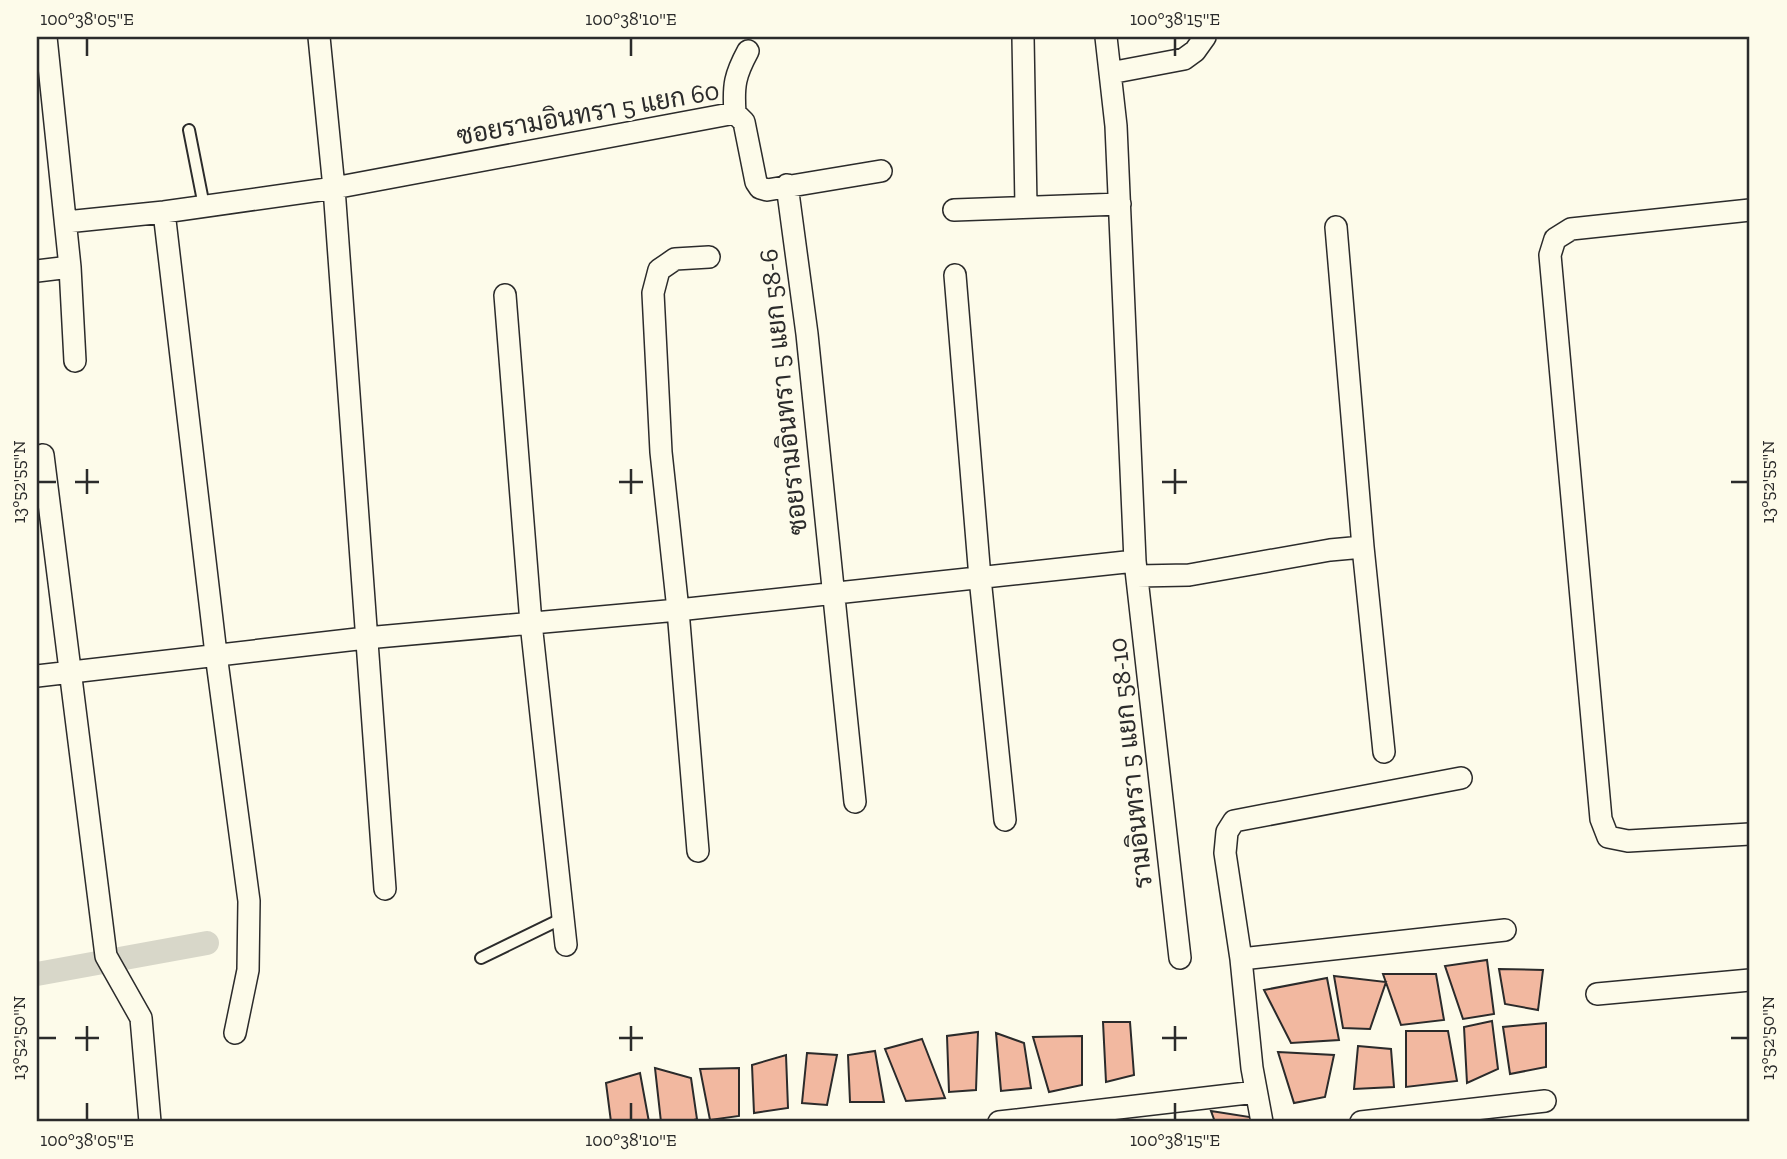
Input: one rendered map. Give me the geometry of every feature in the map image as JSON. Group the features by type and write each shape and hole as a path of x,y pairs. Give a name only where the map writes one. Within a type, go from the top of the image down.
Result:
{"street":[{"path":"47,37 70,267 75,361"},
{"path":"319,37 334,188 385,889"},
{"path":"1023,37 1026,207"},
{"name":"รามอินทรา 5 แยก 58-10","path":"1106,37 1116,126 1136,568 1180,958"},
{"path":"1110,73 1184,59 1195,51 1205,37"},
{"path":"735,113 733,86 737,70 748,51"},
{"name":"ซอยรามอินทรา 5 แยก 60","path":"66,222 164,212 334,188 735,113 744,122 756,182 760,188 766,190 881,171"},
{"name":"ซอยรามอินทรา 5 แยก 58-6","path":"787,185 807,334 855,802"},
{"path":"954,210 1120,204"},
{"path":"1750,210 1571,229 1555,239 1550,256 1601,819 1608,837 1628,841 1750,834"},
{"path":"164,212 216,654 249,901 248,970 235,1033"},
{"path":"1336,227 1363,547 1384,752"},
{"path":"698,850 678,610 661,452 653,293 659,270 675,259 709,257"},
{"path":"37,271 70,267"},
{"path":"954,275 980,578 1005,820"},
{"path":"505,295 531,623 566,945"},
{"path":"43,455 106,956 141,1018 150,1122"},
{"path":"37,676 366,638 678,610 980,578 1136,568 1189,575 1330,550 1363,547"},
{"path":"1262,1122 1225,853 1227,832 1234,821 1461,778"},
{"path":"1241,959 1505,930"},
{"path":"1597,995 1750,980"},
{"path":"999,1122 1256,1092"},
{"path":"1361,1122 1545,1101"}],"lane":[{"path":"190,130 204,206"},
{"path":"481,958 563,918"}],"building":[{"path":"1487,960 1494,1014 1463,1019 1445,966"},
{"path":"1499,969 1543,970 1538,1010 1505,1004"},
{"path":"1383,974 1436,974 1444,1020 1401,1025"},
{"path":"1334,976 1386,982 1370,1029 1343,1028"},
{"path":"1327,978 1339,1040 1291,1043 1264,990"},
{"path":"1492,1021 1498,1069 1467,1083 1464,1027"},
{"path":"1103,1022 1130,1022 1134,1075 1106,1082"},
{"path":"1546,1023 1546,1067 1510,1074 1503,1027"},
{"path":"1406,1031 1448,1031 1457,1081 1406,1087"},
{"path":"978,1032 976,1090 949,1092 947,1036"},
{"path":"996,1033 1024,1043 1031,1088 1001,1091"},
{"path":"1082,1036 1082,1085 1049,1092 1033,1037"},
{"path":"922,1039 945,1098 906,1101 885,1049"},
{"path":"1358,1046 1391,1049 1394,1087 1354,1089"},
{"path":"875,1051 884,1102 850,1102 848,1055"},
{"path":"1278,1052 1334,1055 1325,1097 1294,1103"},
{"path":"807,1053 837,1055 827,1105 802,1103"},
{"path":"786,1055 788,1108 754,1113 752,1065"},
{"path":"655,1068 691,1078 697,1119 688,1122 661,1122"},
{"path":"739,1068 739,1116 710,1120 700,1069"},
{"path":"640,1073 649,1122 611,1122 606,1083"},
{"path":"1211,1111 1256,1118 1256,1122 1215,1122"}],"waterway":[{"path":"37,974 207,943"}]}
